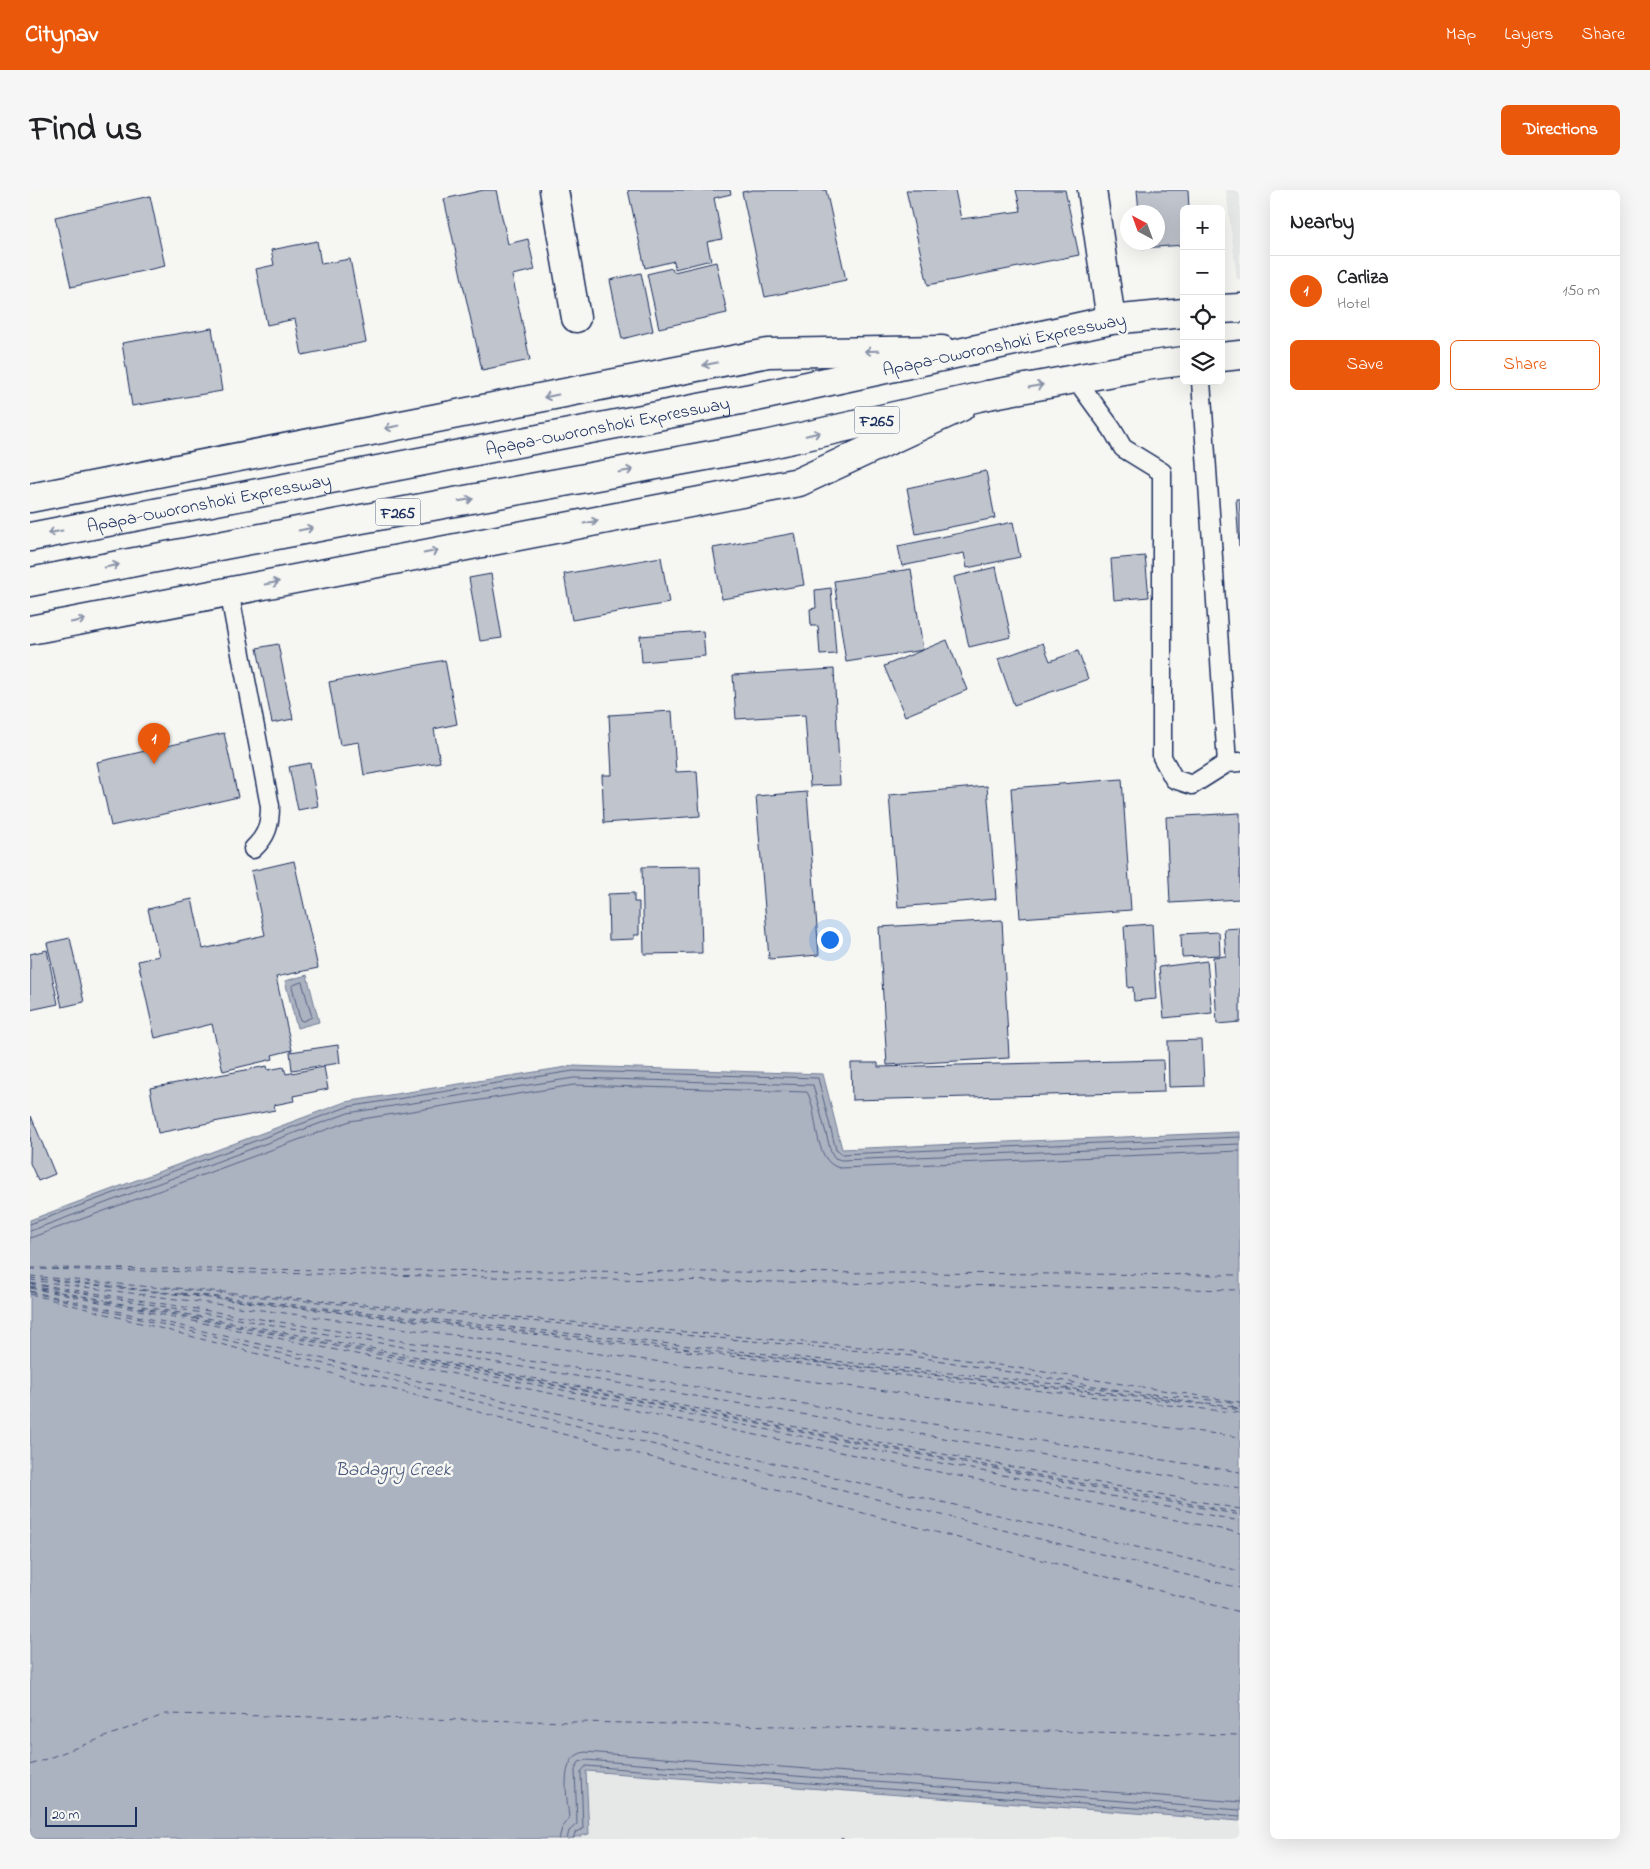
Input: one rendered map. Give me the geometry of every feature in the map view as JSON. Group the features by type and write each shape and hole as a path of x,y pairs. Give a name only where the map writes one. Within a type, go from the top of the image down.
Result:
{"main road":[{"path":"554,190 576,318"},
{"path":"1092,190 1111,320"},
{"path":"1225,309 1240,308"},
{"name":"Apapa-Oworonshoki Expressway","path":"30,537 756,397 1111,320 1180,313"},
{"path":"30,498 768,353 973,350"},
{"path":"1225,357 1240,355"},
{"name":"F265","path":"30,582 766,445 988,395 1075,378 1180,362"},
{"path":"30,630 799,482 988,395"}],"lane":[{"path":"1075,378 1112,429 1123,448 1162,472 1162,758 1174,779 1192,785 1234,762 1201,385"},
{"path":"229,591 270,806 268,830 264,839 253,850"}],"shaded area":[{"path":"1226,190 1240,190 1240,279 1237,279"},
{"path":"586,1771 1240,1821 1240,1839 568,1839 589,1834"}],"water":[{"path":"307,975 319,1022 297,1028 285,981"},
{"name":"Badagry Creek","path":"573,1066 823,1074 842,1149 1240,1132 1240,1821 586,1771 589,1834 568,1839 30,1839 30,1220 345,1102"}],"building":[{"path":"484,190 496,190 508,244 528,239 535,270 512,275 530,360 482,370 444,199"},
{"path":"628,190 730,190 731,194 714,198 722,239 707,242 711,260 675,269 674,261 645,268"},
{"path":"753,190 826,190 846,280 765,297 742,192"},
{"path":"906,190 955,190 961,219 1021,211 1016,190 1065,190 1079,255 928,285"},
{"path":"1137,190 1188,190 1189,205 1180,205 1180,245 1165,246 1165,205 1138,205"},
{"path":"150,196 165,266 71,287 55,217"},
{"path":"317,241 321,264 350,259 366,342 302,355 295,319 267,325 256,269 274,265 271,250"},
{"path":"716,262 727,313 659,328 647,274 672,268 674,272"},
{"path":"641,273 653,331 622,339 610,280"},
{"path":"212,328 222,391 132,406 122,343"},
{"path":"986,471 995,518 916,534 907,488"},
{"path":"1236,499 1240,499 1240,546 1239,546"},
{"path":"1013,522 1020,557 967,568 964,553 902,566 898,546"},
{"path":"795,533 804,585 722,599 713,548"},
{"path":"1145,556 1149,597 1114,600 1111,559"},
{"path":"661,557 669,603 572,620 564,574"},
{"path":"996,567 1011,637 969,647 954,577"},
{"path":"911,569 923,650 846,662 834,581"},
{"path":"491,574 502,638 480,641 469,578"},
{"path":"831,588 836,654 820,655 818,626 811,626 810,609 816,608 815,590"},
{"path":"703,631 705,656 642,662 640,636"},
{"path":"947,640 967,690 905,716 884,666"},
{"path":"1043,643 1050,661 1078,651 1088,679 1014,705 998,659"},
{"path":"278,644 293,719 272,723 257,648"},
{"path":"445,660 457,724 434,729 440,762 364,775 359,742 340,745 329,682"},
{"path":"834,669 840,785 810,786 805,715 736,719 733,675"},
{"path":"672,711 676,772 697,771 700,816 604,823 602,775 612,775 609,715"},
{"path":"224,733 238,797 111,826 97,762"},
{"path":"310,763 318,806 298,810 289,767"},
{"path":"1122,779 1131,910 1020,918 1011,788"},
{"path":"987,786 996,899 898,907 889,795"},
{"path":"807,792 819,955 769,959 756,796"},
{"path":"1240,813 1240,899 1170,903 1166,817"},
{"path":"294,861 318,968 276,977 292,1050 272,1055 273,1059 223,1071 212,1024 155,1038 138,961 159,956 148,909 192,899 203,949 265,935 251,871"},
{"path":"700,866 702,953 644,954 642,867"},
{"path":"634,893 634,902 639,902 639,935 634,935 634,939 609,940 608,894"},
{"path":"1002,920 1009,1058 887,1065 879,927"},
{"path":"1152,924 1156,999 1134,1001 1133,987 1128,988 1124,926"},
{"path":"1240,928 1240,1022 1217,1024 1213,957 1226,956 1224,929"},
{"path":"1219,932 1220,955 1182,957 1181,934"},
{"path":"70,938 84,1002 62,1007 47,943"},
{"path":"47,950 58,1004 30,1010 30,954"},
{"path":"1207,961 1212,1013 1164,1018 1159,967"},
{"path":"1202,1040 1204,1086 1169,1087 1168,1041"},
{"path":"338,1045 340,1063 292,1070 290,1052"},
{"path":"1163,1060 1164,1092 852,1100 851,1063 878,1063 878,1067"},
{"path":"267,1066 268,1070 284,1067 286,1074 324,1067 328,1089 293,1096 294,1101 274,1105 275,1110 158,1133 150,1088"},
{"path":"31,1116 55,1174 38,1181 30,1163"}],"ferry route":[{"path":"30,1268 1240,1275"},
{"path":"30,1269 1240,1290"},
{"path":"30,1276 906,1355 1240,1410"},
{"path":"30,1278 1240,1413"},
{"path":"30,1280 1240,1437"},
{"path":"52,1280 120,1287"},
{"path":"30,1283 1240,1472"},
{"path":"30,1284 1240,1488"},
{"path":"30,1286 59,1291"},
{"path":"30,1287 1240,1521"},
{"path":"120,1287 180,1294"},
{"path":"165,1287 907,1351 1240,1402"},
{"path":"30,1288 1240,1533"},
{"path":"30,1291 1240,1571"},
{"path":"30,1292 1240,1588"},
{"path":"60,1292 105,1300"},
{"path":"181,1293 1122,1391"},
{"path":"30,1294 1240,1612"},
{"path":"180,1294 1200,1404"},
{"path":"107,1301 1240,1515"},
{"path":"142,1306 1240,1509"},
{"path":"734,1353 1177,1400"},
{"path":"419,1359 1240,1513"},
{"path":"1151,1394 1240,1403"},
{"path":"1206,1403 1240,1407"},
{"path":"1231,1407 1240,1408"},
{"path":"30,1765 166,1714 1240,1735"}],"place":[{"name":"Carliza","path":"154,764"}]}
